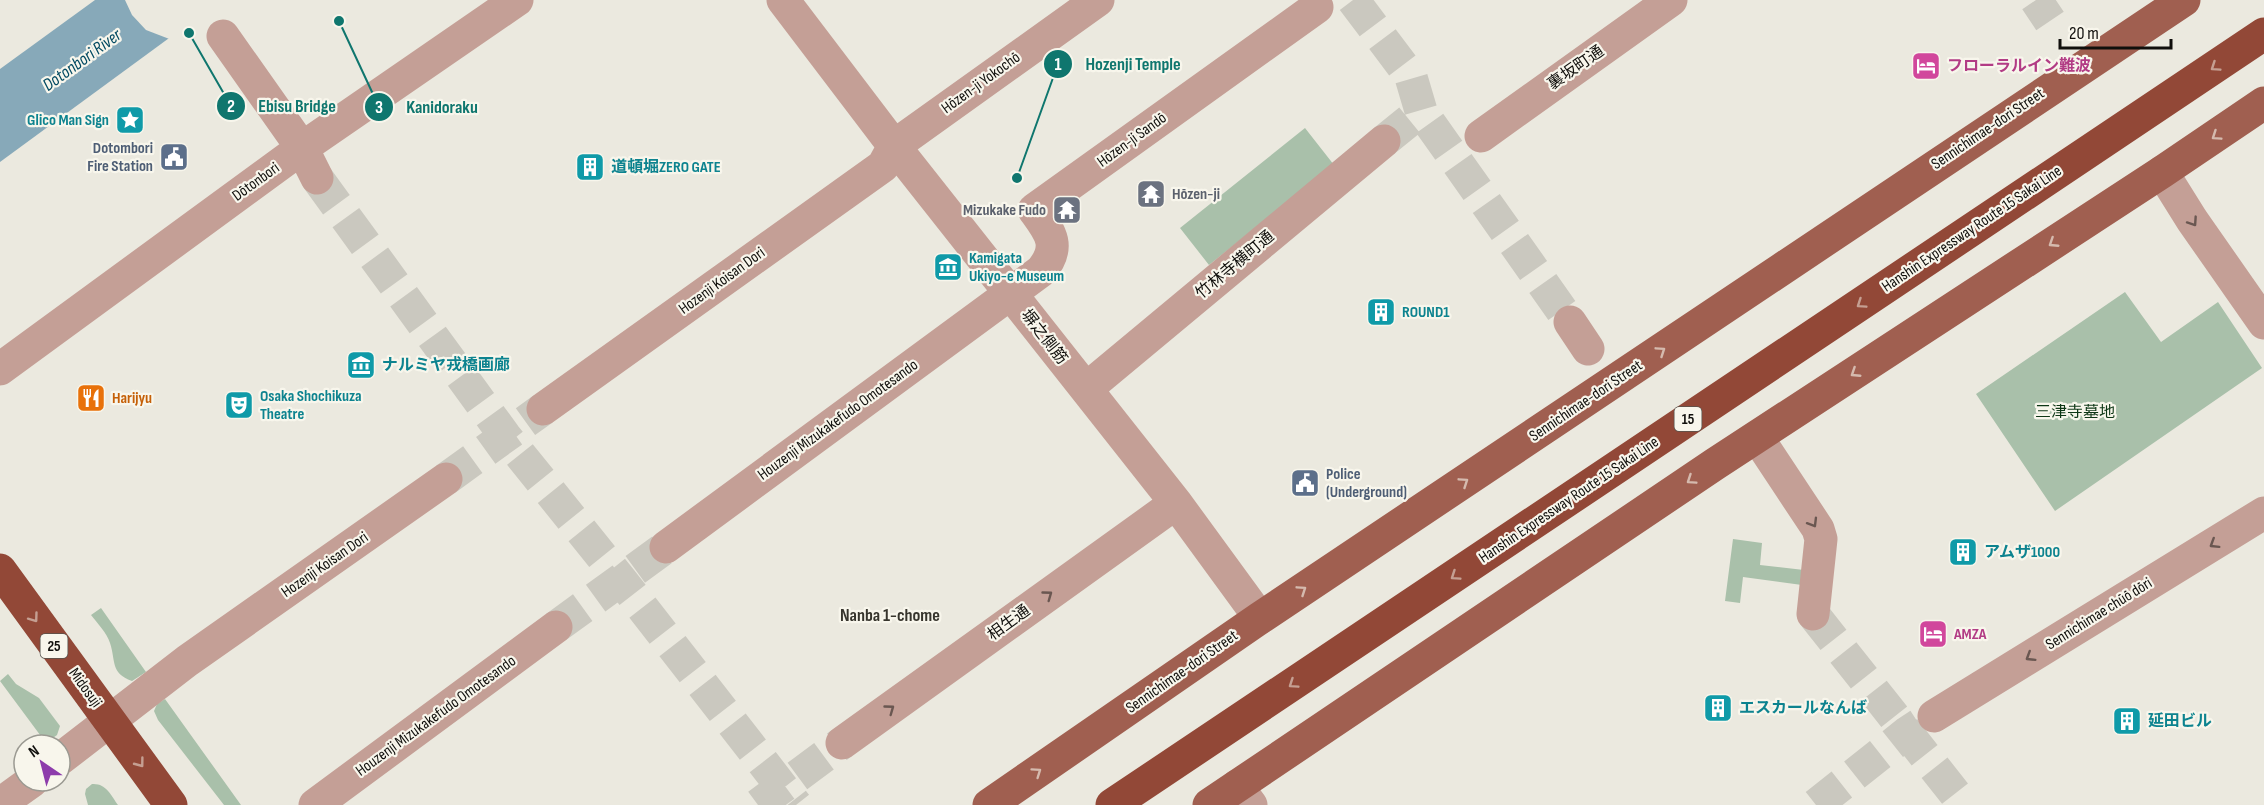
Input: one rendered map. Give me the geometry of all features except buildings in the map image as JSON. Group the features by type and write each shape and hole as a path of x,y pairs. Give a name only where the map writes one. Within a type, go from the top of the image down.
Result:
{"highway":[{"name":"Hanshin Expressway Route 15 Sakai Line","path":"1112,805 2264,34"},
{"name":"Midosuji","path":"0,570 171,805"}],"main road":[{"name":"Sennichimae-dori Street","path":"989,805 1260,618 2184,0"},
{"path":"1209,805 1244,796 1757,437 2264,103"}],"street":[{"name":"Dōtonbori","path":"0,369 302,148 517,0"},
{"name":"塀之側筋","path":"783,0 894,146 1176,502 1260,618"},
{"name":"Hōzen-ji Yokochō","path":"894,146 1098,0"},
{"name":"裏坂町通","path":"1481,136 1671,0"},
{"name":"Hōzen-ji Sandō","path":"1010,294 1041,270 1052,254 1052,238 1034,210 1317,7"},
{"path":"223,36 302,148 317,178"},
{"name":"竹林寺横町通","path":"1086,389 1384,141"},
{"name":"Hozenji Koisan Dori","path":"543,409 883,166 894,146"},
{"path":"2162,172 2192,220 2264,323"},
{"name":"Houzenji Mizukakefudo Omotesando","path":"666,547 1010,294"},
{"path":"1570,322 1588,349"},
{"path":"1757,437 1818,529 1821,539 1813,614"},
{"name":"Hozenji Koisan Dori","path":"72,750 203,651 446,479"},
{"name":"相生通","path":"842,743 1176,502"},
{"name":"Sennichimae chūō dōri","path":"1934,716 2264,513"},
{"name":"Houzenji Mizukakefudo Omotesando","path":"315,805 556,627"},
{"path":"0,804 15,793"}],"green space":[{"path":"1305,128 1334,165 1209,265 1180,228"},
{"name":"三津寺墓地","path":"2125,292 2161,342 2218,302 2262,368 2055,511 1976,394"},
{"path":"1733,539 1762,543 1760,565 1804,570 1802,585 1743,577 1740,603 1725,601"},
{"path":"101,608 146,672 132,681 117,670 109,639 91,615"},
{"path":"8,674 16,684 39,698 60,726 58,733 39,733 0,681"},
{"path":"165,699 241,805 224,805 158,720 154,711 157,704"},
{"path":"92,784 105,788 118,805 88,805 85,794 86,789"}],"water":[{"name":"Dotonbori River","path":"95,0 221,0 0,162 0,69"}],"pier":[{"path":"125,0 224,0 172,40 146,30 132,15"}],"tunnel":[{"path":"1353,0 1411,77 1421,111 1570,322"},
{"path":"2036,0 2050,21"},
{"path":"1384,141 1421,111"},
{"path":"317,178 505,436 621,580 796,805"},
{"path":"446,479 543,409"},
{"path":"556,627 666,547"},
{"path":"1813,614 1964,805"},
{"path":"1816,805 1925,721"},
{"path":"758,805 842,743"}],"place":[{"name":"Kanidoraku","path":"339,21"},
{"name":"Ebisu Bridge","path":"189,33"},
{"name":"フローラルイン難波","path":"1926,66"},
{"name":"Glico Man Sign","path":"130,120"},
{"name":"Dotombori Fire Station","path":"174,157"},
{"name":"道頓堀ZERO GATE","path":"590,167"},
{"name":"Hozenji Temple","path":"1017,178"},
{"name":"Hōzen-ji","path":"1151,194"},
{"name":"Mizukake Fudo","path":"1067,210"},
{"name":"Kamigata Ukiyo-e Museum","path":"948,267"},
{"name":"ROUND1","path":"1381,312"},
{"name":"ナルミヤ戎橋画廊","path":"361,365"},
{"name":"Harijyu","path":"91,398"},
{"name":"Osaka Shochikuza Theatre","path":"239,405"},
{"name":"Police (Underground)","path":"1305,483"},
{"name":"アムザ1000","path":"1963,552"},
{"name":"AMZA","path":"1933,634"},
{"name":"エスカールなんば","path":"1718,708"},
{"name":"延田ビル","path":"2127,721"}],"district":[{"name":"Nanba 1-chome","path":"890,615"}]}
